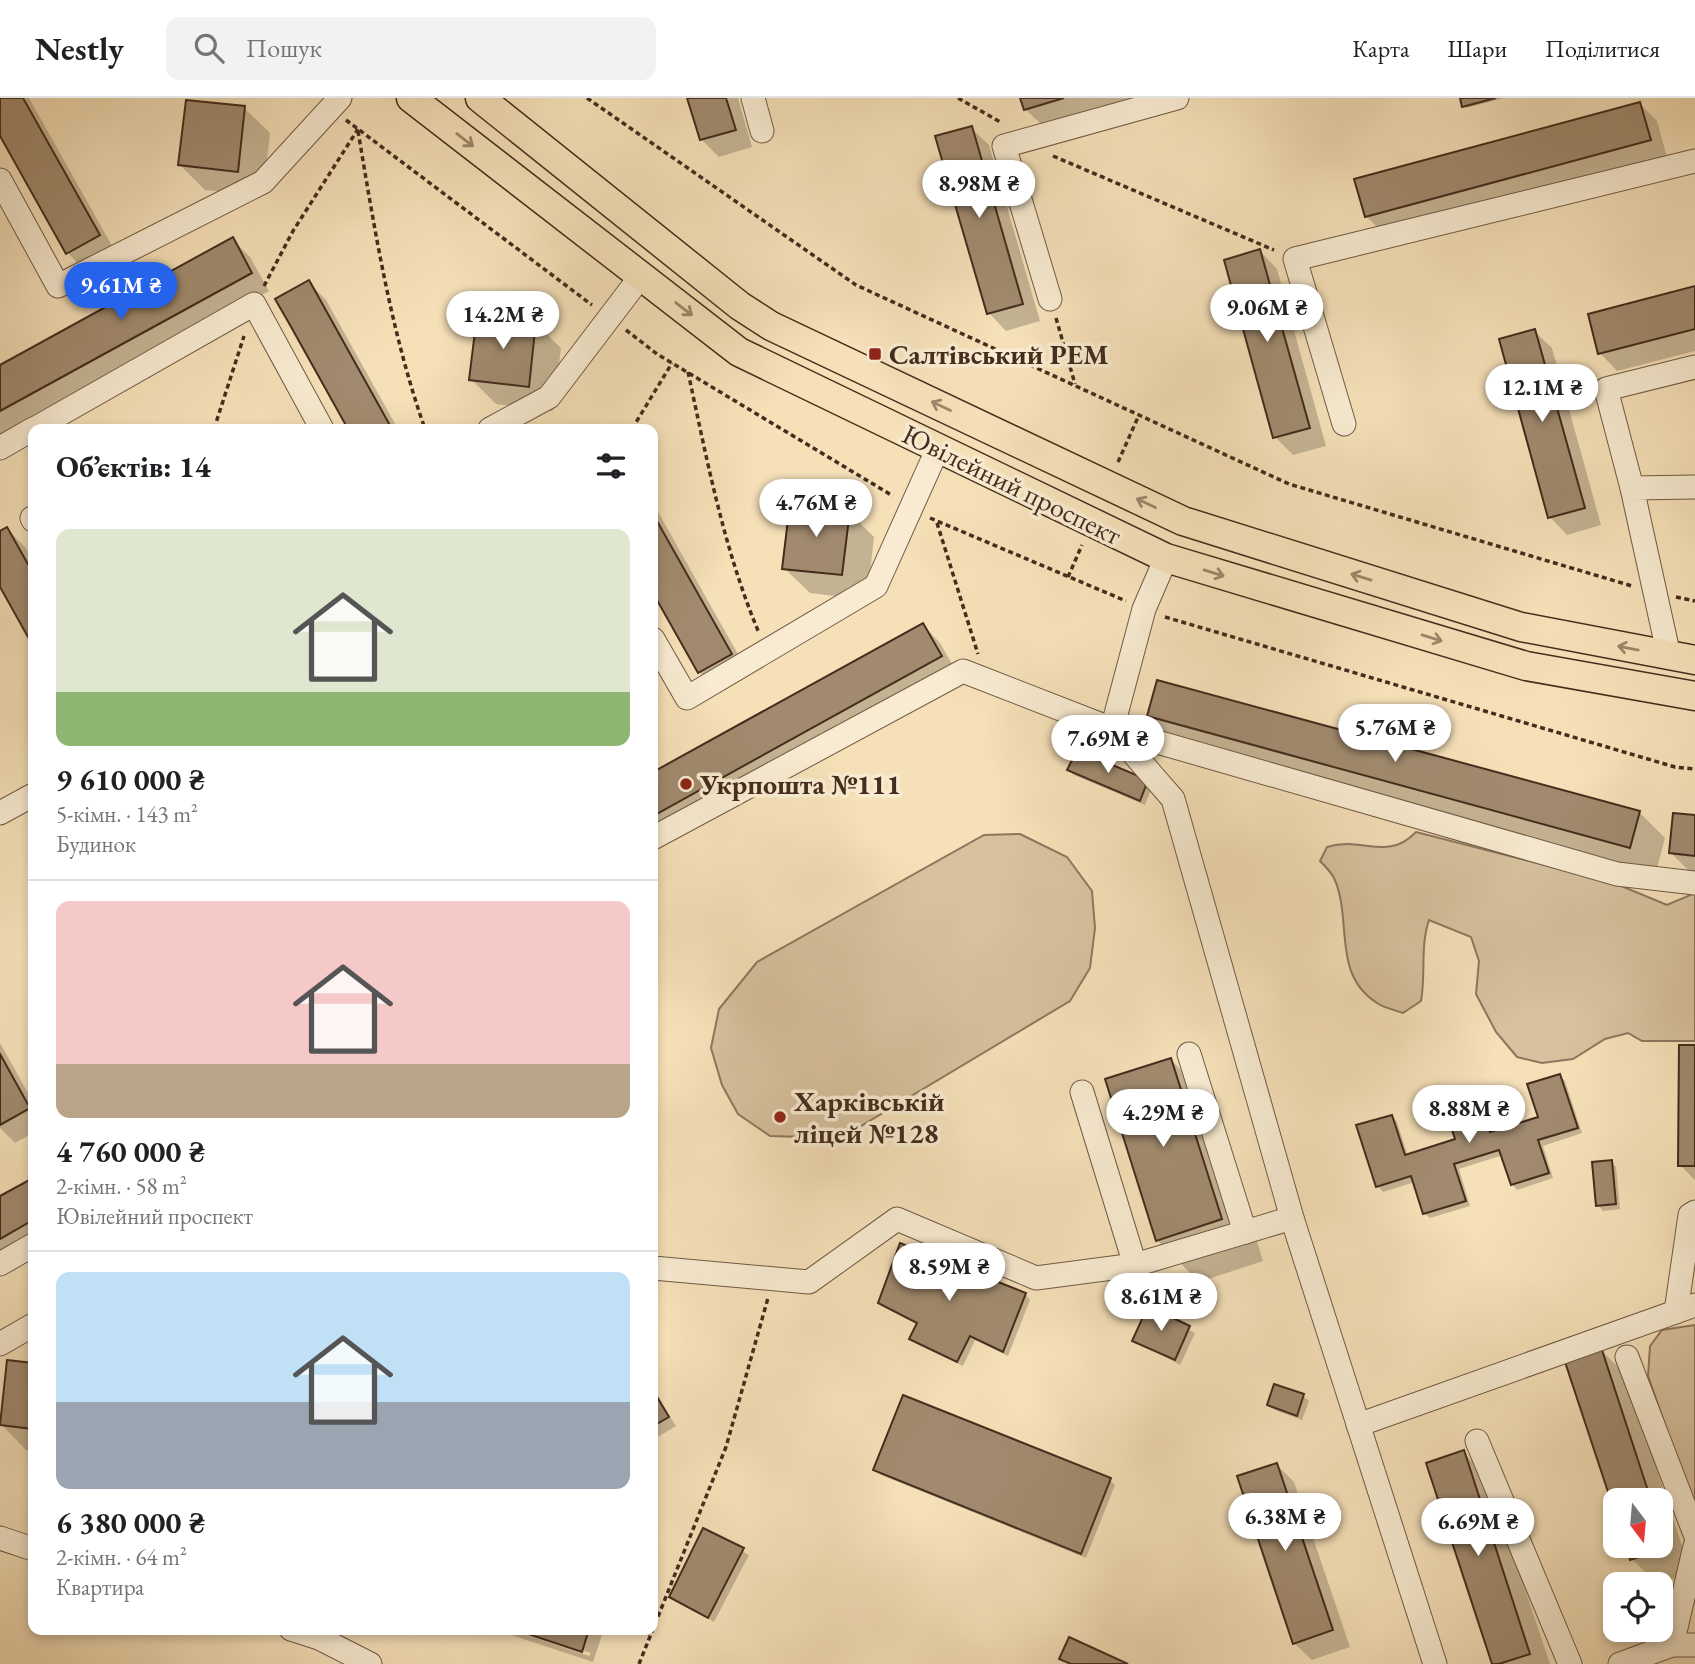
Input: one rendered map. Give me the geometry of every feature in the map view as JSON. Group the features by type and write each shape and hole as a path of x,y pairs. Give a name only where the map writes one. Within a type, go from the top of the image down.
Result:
{"main road":[{"name":"Ювілейний проспект","path":"411,98 739,352 1166,558 1526,666 1695,696"},
{"name":"Ювілейний проспект","path":"480,98 740,306 772,326 1183,521 1521,627 1682,658"},
{"path":"1166,558 1183,521"}],"street":[{"path":"0,180 58,286 263,182 340,98"},
{"path":"753,98 762,131"},
{"path":"1050,299 1004,146 1177,98"},
{"path":"1344,424 1295,259 1695,161"},
{"path":"499,424 549,397 641,275"},
{"path":"43,424 254,304 319,424"},
{"path":"1682,658 1655,593 1632,488 1606,389 1695,367"},
{"path":"0,448 28,432"},
{"path":"658,648 687,698 876,586 938,448"},
{"path":"1632,488 1695,487"},
{"path":"1112,729 1144,609 1166,558"},
{"path":"658,835 962,671 1112,729 1617,874 1695,883"},
{"path":"1112,729 1172,799 1292,1218 1435,1664"},
{"path":"0,813 28,797"},
{"path":"1189,1054 1245,1232"},
{"path":"1082,1092 1135,1265"},
{"path":"1358,1424 1686,1308 1690,1215 1695,1212"},
{"path":"658,1268 809,1282 897,1219 1036,1278 1135,1265 1292,1218"},
{"path":"0,1264 28,1248"},
{"path":"0,1344 28,1328"},
{"path":"1627,1357 1695,1534"},
{"path":"1477,1441 1570,1664"},
{"path":"0,1538 28,1547"},
{"path":"1672,1646 1695,1546"},
{"path":"310,1635 370,1664"},
{"path":"1620,1664 1672,1646 1695,1645"}],"path":[{"path":"587,98 856,285 1289,484 1655,593 1695,601"},
{"path":"958,98 1023,140 1295,259"},
{"path":"216,424 254,304 293,231 358,129 376,241 403,365 423,424"},
{"path":"1050,299 1075,384"},
{"path":"635,424 672,363"},
{"path":"688,372 712,485 742,592 766,651"},
{"path":"1117,464 1139,415"},
{"path":"937,523 978,646 978,677"},
{"path":"1068,577 1082,545"},
{"path":"658,1617 726,1447 774,1279"},
{"path":"639,1664 651,1635"}],"shaded area":[{"path":"1416,832 1614,883 1667,905 1695,893 1695,1041 1642,1041 1628,1033 1605,1039 1573,1059 1542,1063 1517,1057 1496,1032 1476,994 1479,961 1471,937 1429,920 1421,1001 1403,1013 1377,1003 1363,991 1354,977 1348,962 1339,894 1333,876 1320,861 1327,847 1352,844 1385,847 1405,841"},
{"path":"1020,834 1067,857 1092,891 1095,928 1090,968 1070,1001 841,1138 770,1136 738,1114 722,1085 711,1048 719,1009 757,962 984,835"},
{"path":"1695,1325 1695,1511 1648,1376 1650,1346 1662,1330"}],"building":[{"path":"0,98 23,98 100,235 66,254 0,136"},
{"path":"687,98 726,98 736,130 700,140"},
{"path":"1020,98 1064,98 1024,110"},
{"path":"1460,98 1496,98 1462,107"},
{"path":"186,100 245,106 238,172 178,165"},
{"path":"1640,102 1651,140 1365,217 1354,179"},
{"path":"972,126 1023,304 987,314 935,136"},
{"path":"233,237 252,273 0,411 0,365"},
{"path":"1260,249 1310,428 1273,438 1224,260"},
{"path":"309,280 389,424 345,424 275,299"},
{"path":"1695,286 1695,329 1598,354 1588,314"},
{"path":"477,315 536,321 529,387 469,380"},
{"path":"1535,329 1585,508 1548,518 1499,339"},
{"path":"790,503 850,510 842,575 782,569"},
{"path":"658,523 732,654 698,673 658,602"},
{"path":"7,527 28,564 28,637 0,587 0,531"},
{"path":"923,623 942,656 658,813 658,769"},
{"path":"1157,680 1640,811 1630,848 1147,716"},
{"path":"1077,750 1148,780 1140,801 1067,770"},
{"path":"1673,813 1695,815 1695,856 1669,853"},
{"path":"1679,1045 1695,1045 1695,1166 1678,1166"},
{"path":"0,1054 28,1104 28,1109 0,1125"},
{"path":"1171,1058 1222,1219 1156,1241 1105,1079"},
{"path":"1560,1074 1578,1128 1538,1140 1549,1173 1511,1185 1499,1150 1454,1164 1466,1201 1423,1214 1411,1176 1376,1187 1356,1125 1392,1115 1405,1155 1455,1139 1443,1103 1477,1093 1490,1132 1538,1117 1527,1084"},
{"path":"1612,1160 1616,1204 1596,1206 1592,1162"},
{"path":"28,1181 28,1223 0,1239 0,1196"},
{"path":"900,1243 1026,1293 1003,1352 970,1336 957,1362 909,1339 917,1323 878,1303"},
{"path":"1148,1306 1190,1326 1175,1360 1132,1341"},
{"path":"1601,1347 1647,1488 1607,1488 1564,1359"},
{"path":"7,1360 28,1362 28,1428 0,1425"},
{"path":"1274,1384 1304,1394 1297,1416 1267,1405"},
{"path":"903,1395 1111,1478 1081,1554 873,1470"},
{"path":"658,1398 669,1417 658,1423"},
{"path":"1464,1450 1530,1654 1499,1664 1492,1664 1426,1463"},
{"path":"1277,1463 1333,1630 1293,1644 1237,1476"},
{"path":"703,1528 744,1548 708,1618 669,1597"},
{"path":"531,1635 587,1635 582,1652"},
{"path":"1069,1637 1128,1664 1071,1664 1059,1659"}],"place":[{"name":"Салтівський РЕМ","path":"875,354"},
{"name":"Укрпошта №111","path":"686,784"},
{"name":"Харківській ліцей №128","path":"780,1117"}]}
